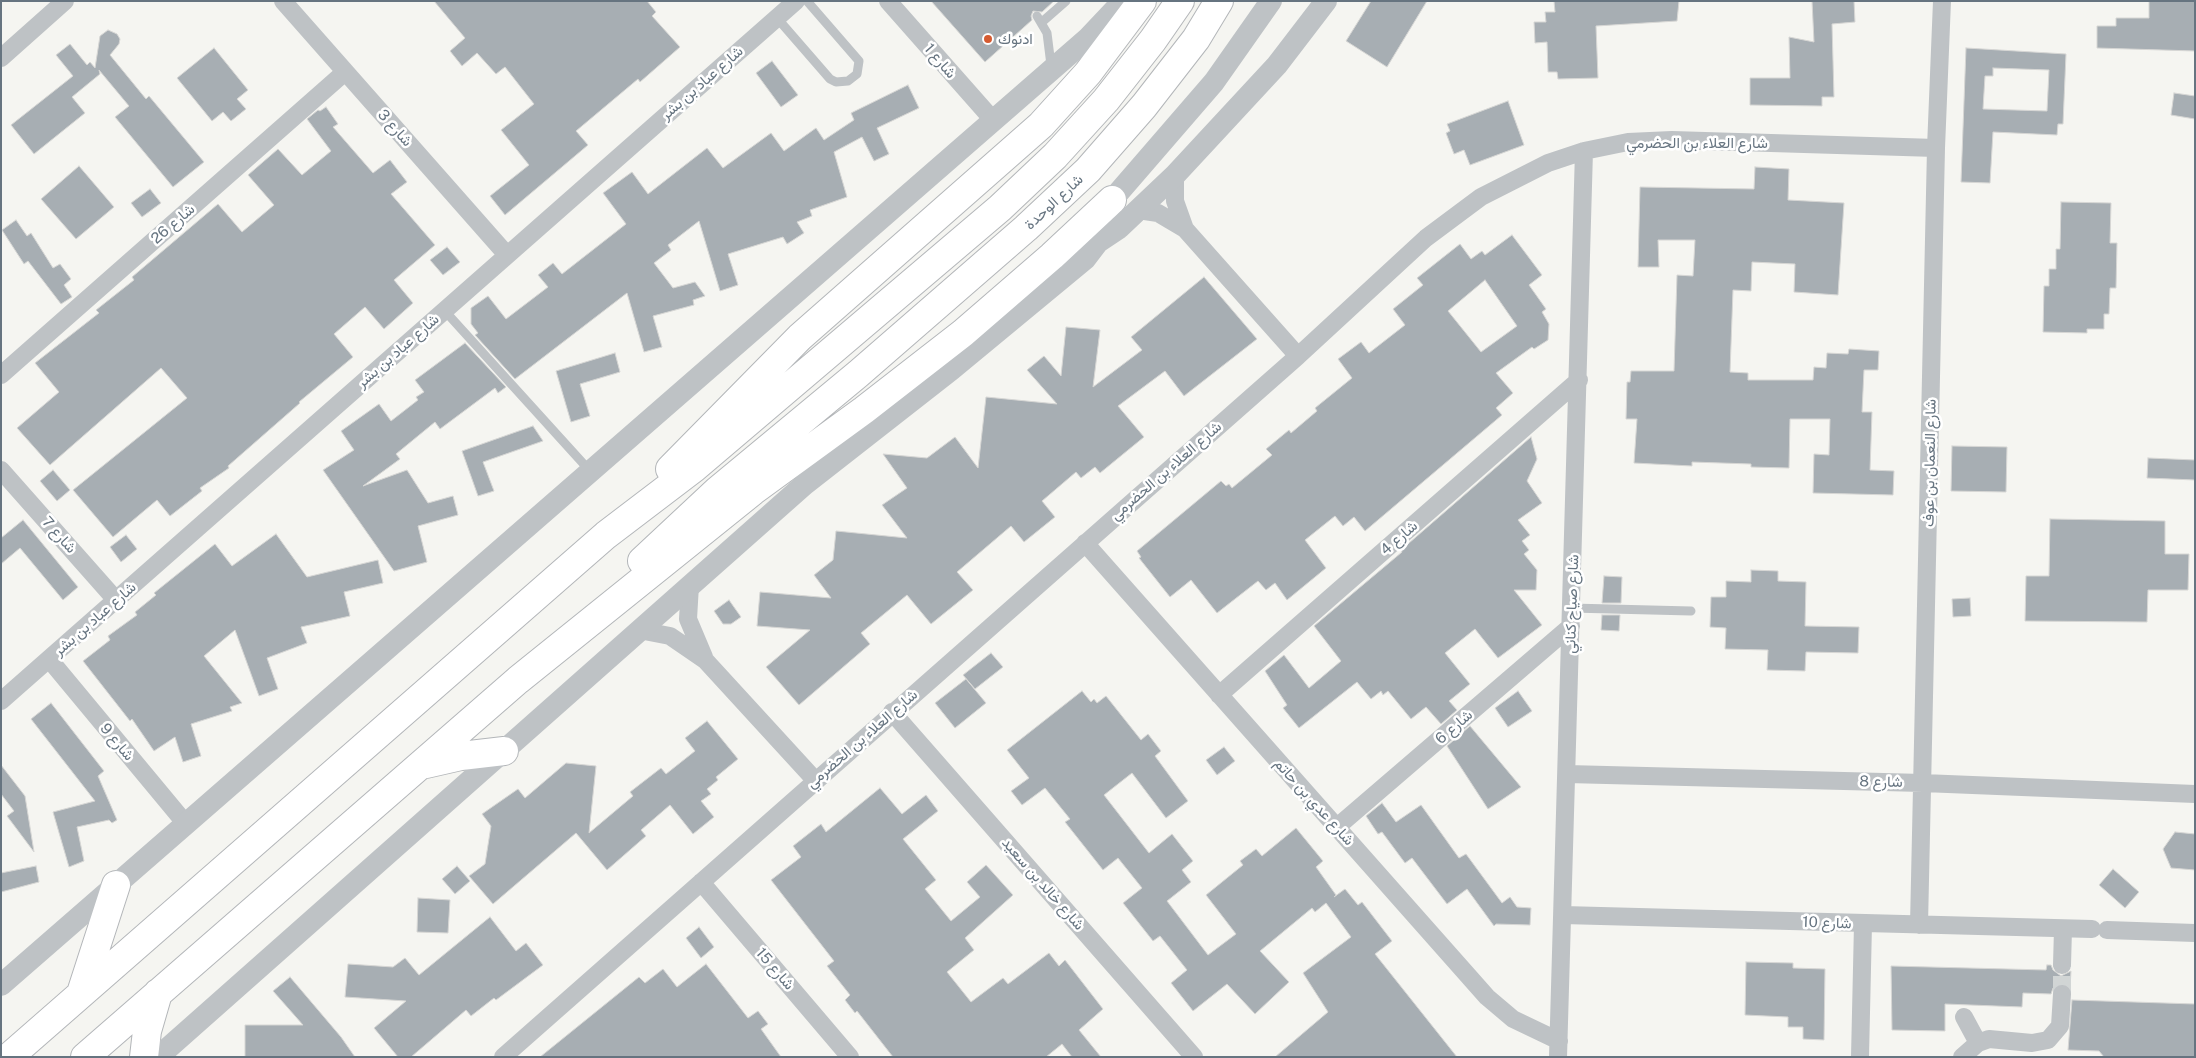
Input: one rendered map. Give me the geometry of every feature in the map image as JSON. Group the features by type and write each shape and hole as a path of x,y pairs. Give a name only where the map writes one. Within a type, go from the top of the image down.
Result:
{"highway":[{"path":"8,1057 606,535 800,337 1041,125 1088,74 1142,1"},
{"path":"606,535 673,486 1000,208 1055,156 1106,100 1153,40 1180,1"},
{"name":"شارع الوحدة","path":"518,680 692,513 858,374 1026,228 1088,170 1144,106 1196,39 1220,1"},
{"path":"84,1057 518,680 754,491 864,410 963,333 1052,256 1112,200"},
{"path":"420,766 461,756 504,751"},
{"path":"80,994 94,960 116,885"},
{"path":"144,1057 147,1031 158,993"}],"street":[{"path":"1,58 65,1"},
{"name":"شارع 3","path":"283,1 507,255"},
{"name":"شارع عباد بن بشر","path":"1,701 796,1"},
{"name":"شارع 1","path":"888,1 993,120"},
{"path":"1,985 1088,38 1124,1"},
{"path":"1098,242 1105,214 1112,200 1214,82 1271,1"},
{"path":"158,1057 811,479 952,369 1085,259 1098,242 1119,228 1175,175 1277,65 1326,1"},
{"name":"شارع النعمان بن عوف","path":"1919,925 1936,148 1942,1"},
{"name":"شارع 26","path":"1,375 346,72"},
{"name":"شارع العلاء بن الحضرمي","path":"503,1057 1298,356 1450,218 1514,178 1584,150 1628,142 1672,140 1936,148"},
{"name":"شارع صياح كناني","path":"1559,1049 1584,150"},
{"path":"1175,175 1175,201 1185,229"},
{"path":"1138,210 1168,217 1185,229 1298,356"},
{"name":"شارع 4","path":"1219,695 1579,380"},
{"name":"شارع 7","path":"1,470 116,600"},
{"name":"شارع عدي بن حاتم","path":"1085,543 1487,997 1513,1019 1559,1049"},
{"path":"690,585 688,619 705,660"},
{"name":"شارع 6","path":"1337,827 1571,626"},
{"path":"639,630 670,636 705,660 815,780"},
{"name":"شارع 9","path":"48,659 186,824"},
{"name":"شارع خالد بن سعيد","path":"892,712 1194,1057"},
{"name":"شارع 8","path":"1567,774 1923,783 2195,794"},
{"name":"شارع 15","path":"701,882 850,1057"},
{"name":"شارع 10","path":"1563,915 2195,934"},
{"path":"1860,1057 1863,924"},
{"path":"2062,965 2063,929"},
{"path":"1962,1057 1978,1043 1989,1039 2002,1038 2031,1050 2048,1040 2055,1034 2061,1017 2062,994"},
{"path":"1964,1017 1978,1043"}],"lane":[{"path":"777,18 830,79 842,82 848,81 857,74 860,61 807,1"},
{"path":"1052,69 1050,43 1039,19 1066,1"},
{"path":"444,310 590,472"},
{"path":"1572,608 1691,611"}],"building":[{"path":"434,1 647,1 656,12 652,16 680,47 640,82 638,79 576,131 588,145 505,215 490,196 529,165 501,130 534,104 505,67 496,74 477,53 462,66 450,51 465,38"},
{"name":"ادنوك","path":"931,1 1054,1 1042,12 1033,11 1032,20 985,62"},
{"path":"1371,1 1427,1 1387,67 1346,41"},
{"path":"1554,1 1679,1 1677,21 1596,26 1598,78 1558,79 1557,72 1548,72 1547,42 1535,43 1534,22 1546,22 1545,12 1555,12"},
{"path":"1812,1 1854,1 1855,22 1832,24 1834,97 1822,97 1822,106 1750,105 1750,78 1790,78 1789,37 1814,42"},
{"path":"2149,1 2195,1 2195,51 2097,48 2097,26 2116,26 2116,18 2149,18"},
{"path":"108,30 117,34 120,39 119,44 110,55 146,99 149,96 204,162 173,187 115,117 129,106 99,70 100,74 72,97 85,113 34,154 11,125 73,76 56,55 70,44 87,65 90,62 95,68 100,36"},
{"path":"214,48 248,90 237,99 246,109 231,121 223,112 212,121 177,78"},
{"path":"1966,48 2066,54 2063,124 2058,124 2057,135 1993,132 1990,183 1961,182","holes":["1993,68 2049,70 2047,111 1983,109 1985,76 1993,76"]},
{"path":"772,61 798,95 781,107 756,73"},
{"path":"908,85 919,108 877,128 889,154 874,161 862,137 834,152 847,197 810,210 812,216 797,222 804,233 787,244 783,237 728,254 738,285 720,291 699,221 668,245 671,250 654,263 673,288 695,282 705,296 693,300 694,305 653,316 662,347 644,352 627,293 515,379 475,335 478,333 471,324 471,308 488,296 506,319 548,287 538,275 553,263 562,274 626,224 603,193 632,172 648,194 707,148 723,168 771,133 784,151 816,128 824,140 854,120 851,113"},
{"path":"2174,93 2195,96 2195,119 2171,115"},
{"path":"1508,101 1524,145 1470,165 1464,150 1454,154 1446,133 1450,131 1447,124"},
{"path":"326,107 338,124 333,127 373,173 390,160 407,182 391,194 435,245 394,280 413,303 384,329 365,307 334,334 353,357 299,402 228,466 229,468 200,488 202,491 170,516 157,500 113,537 73,490 187,398 161,368 50,465 17,428 59,392 35,363 99,313 96,310 134,280 132,277 218,204 242,232 274,205 248,175 278,149 302,175 331,151 307,119 318,110 320,111"},
{"path":"79,166 114,207 76,239 41,199"},
{"path":"1755,167 1789,169 1788,200 1844,203 1838,295 1794,292 1795,264 1752,262 1751,291 1733,290 1730,372 1748,373 1748,380 1813,380 1814,367 1826,368 1827,353 1848,354 1849,349 1879,351 1878,370 1864,370 1862,412 1872,412 1870,470 1894,471 1893,495 1813,493 1814,454 1829,455 1830,419 1790,419 1789,468 1751,467 1751,464 1692,462 1692,466 1634,463 1637,419 1626,419 1627,382 1630,382 1631,371 1674,371 1677,275 1693,276 1695,240 1658,240 1659,267 1638,267 1640,187 1754,189"},
{"path":"150,189 161,203 142,217 131,203"},
{"path":"2061,202 2111,203 2110,243 2117,243 2116,288 2110,288 2109,314 2104,314 2104,329 2087,329 2087,333 2043,332 2044,286 2049,286 2049,269 2056,269 2056,249 2060,249"},
{"path":"16,220 27,236 31,233 53,268 60,264 71,279 64,285 72,297 61,304 28,261 24,264 2,230"},
{"path":"1512,235 1542,275 1529,285 1546,309 1542,312 1549,324 1548,340 1534,349 1532,347 1496,373 1513,393 1496,408 1502,415 1365,531 1354,517 1343,526 1335,516 1305,540 1326,568 1287,600 1275,583 1266,590 1258,581 1217,613 1191,580 1170,597 1139,558 1141,557 1137,551 1221,481 1226,486 1229,484 1232,488 1272,455 1266,449 1289,430 1291,433 1317,411 1315,408 1352,378 1338,359 1361,342 1369,353 1405,325 1393,309 1423,285 1417,278 1460,244 1471,259 1482,251 1485,255","holes":["1485,280 1517,326 1481,352 1448,311"]},
{"path":"447,247 460,262 443,275 430,260"},
{"path":"1204,277 1257,339 1184,396 1165,371 1118,406 1144,437 1100,473 1095,467 1081,478 1076,472 1042,501 1055,517 1024,542 1011,526 957,572 973,590 931,624 907,595 861,633 870,644 799,705 766,667 810,630 757,626 760,592 831,598 814,575 833,560 836,531 907,538 882,505 907,488 883,454 927,458 955,437 978,468 986,397 1057,404 1027,370 1044,356 1061,376 1066,327 1100,330 1093,387 1142,350 1131,337"},
{"path":"465,343 506,387 498,393 495,388 440,429 435,422 396,454 400,459 363,486 407,470 428,503 453,496 458,515 418,526 427,562 394,571 323,470 354,450 341,431 379,404 391,421 418,400 416,397 424,392 415,380"},
{"path":"615,353 620,372 580,384 590,416 571,422 556,371"},
{"path":"533,426 543,441 483,462 494,491 478,496 462,451"},
{"path":"1531,437 1537,459 1527,481 1542,503 1518,520 1530,535 1522,541 1529,550 1524,554 1537,570 1536,590 1514,590 1542,625 1498,658 1475,629 1445,653 1470,684 1449,701 1457,710 1441,724 1426,707 1411,719 1388,691 1383,695 1381,691 1371,699 1357,682 1299,728 1283,708 1287,705 1265,671 1284,655 1309,688 1341,661 1314,626 1402,552 1401,550"},
{"path":"1952,446 2007,447 2006,492 1951,491"},
{"path":"2148,458 2195,460 2195,480 2147,478"},
{"path":"53,470 70,490 57,501 40,481"},
{"path":"2050,519 2165,521 2165,554 2189,554 2188,590 2148,590 2147,622 2025,621 2026,576 2049,576"},
{"path":"23,520 78,587 63,600 20,548 1,564 1,538"},
{"path":"276,534 307,577 378,560 383,583 344,592 350,616 301,627 307,643 267,658 278,689 259,696 235,630 204,656 242,703 230,707 232,711 191,724 201,756 183,762 175,737 154,751 132,719 130,721 83,661 110,640 108,636 137,615 135,612 156,595 154,593 215,544 232,566"},
{"path":"126,535 137,549 121,562 110,547"},
{"path":"1751,570 1778,571 1778,581 1806,582 1805,626 1859,627 1858,653 1806,652 1805,671 1767,670 1768,650 1725,649 1726,628 1710,627 1711,597 1726,597 1726,581 1751,582"},
{"path":"1604,576 1622,577 1621,603 1602,603"},
{"path":"1970,598 1971,616 1953,617 1952,599"},
{"path":"729,600 741,617 731,624 723,624 714,611"},
{"path":"1602,615 1620,615 1619,631 1601,630"},
{"path":"991,653 1003,667 975,689 963,675"},
{"path":"966,679 986,703 955,728 935,703"},
{"path":"1082,691 1091,702 1094,699 1097,703 1106,696 1141,740 1148,734 1161,751 1155,756 1188,801 1166,818 1132,773 1104,795 1149,853 1172,834 1193,861 1182,870 1191,882 1167,901 1208,955 1236,934 1206,895 1243,865 1240,861 1256,849 1262,856 1296,828 1323,861 1316,867 1336,895 1334,897 1345,889 1358,905 1362,902 1392,941 1375,954 1457,1057 1275,1057 1328,1012 1303,973 1351,937 1326,903 1315,912 1312,908 1260,951 1289,982 1255,1014 1227,984 1193,1011 1171,983 1187,970 1160,936 1153,941 1123,903 1142,888 1118,858 1103,870 1065,822 1070,819 1045,788 1022,805 1011,791 1029,778 1007,750"},
{"path":"1518,691 1532,711 1508,727 1495,708"},
{"path":"51,703 104,771 98,776 117,820 112,823 109,820 77,827 84,861 69,867 53,812 95,801 31,719"},
{"path":"707,721 738,759 716,777 718,780 707,789 711,794 701,801 714,817 693,834 670,805 641,830 646,836 607,870 576,833 493,904 469,876 485,864 491,826 482,814 518,789 525,798 566,763 596,766 589,833 633,796 630,792 661,768 666,774 695,751 685,738"},
{"path":"1470,726 1521,787 1488,809 1447,746"},
{"path":"1224,747 1235,761 1217,775 1206,760"},
{"path":"1,765 25,796 34,852 7,816 14,811 1,794"},
{"path":"880,788 902,814 926,795 938,811 903,839 936,880 925,889 951,921 980,897 967,882 986,865 1013,895 965,938 974,950 947,972 971,1002 1003,978 1008,984 1049,953 1059,966 1065,960 1103,1009 1079,1030 1101,1057 1072,1057 1062,1044 1046,1057 893,1057 857,1011 855,1013 845,1000 850,995 827,966 834,961 771,880 801,857 793,846 821,824 826,832"},
{"path":"1382,803 1396,822 1421,805 1459,858 1466,854 1502,903 1510,897 1517,907 1531,908 1530,925 1496,924 1494,926 1467,889 1447,904 1412,858 1405,863 1382,832 1378,834 1366,816"},
{"path":"2175,832 2195,834 2195,870 2171,868 2163,849"},
{"path":"36,866 39,882 1,892 1,873"},
{"path":"457,866 470,881 455,894 442,879"},
{"path":"2113,869 2139,892 2125,908 2099,885"},
{"path":"418,898 450,900 448,933 417,932"},
{"path":"490,917 516,951 526,943 543,965 471,1016 466,1010 411,1057 398,1057 374,1028 406,1001 345,997 348,964 393,967 405,958 419,975"},
{"path":"699,927 714,947 701,958 686,938"},
{"path":"1746,962 1793,963 1793,968 1825,969 1824,1040 1803,1039 1803,1027 1788,1027 1788,1017 1745,1015"},
{"path":"706,964 748,1018 758,1011 768,1024 761,1029 781,1057 540,1057 639,977 645,983 663,969 677,987"},
{"path":"2047,965 2051,965 2053,970 2061,976 2071,971 2070,988 2062,983 2053,988 2051,994 2023,993 2022,1007 1945,1004 1945,1031 1892,1030 1891,966 2046,970"},
{"path":"290,977 341,1037 355,1057 245,1057 245,1025 303,1025 273,991"},
{"path":"2072,1000 2195,1004 2195,1057 2104,1057 2099,1051 2068,1050"}],"tunnel":[{"path":"2062,965 2062,994"}],"place":[{"name":"ادنوك","path":"988,39"}]}
